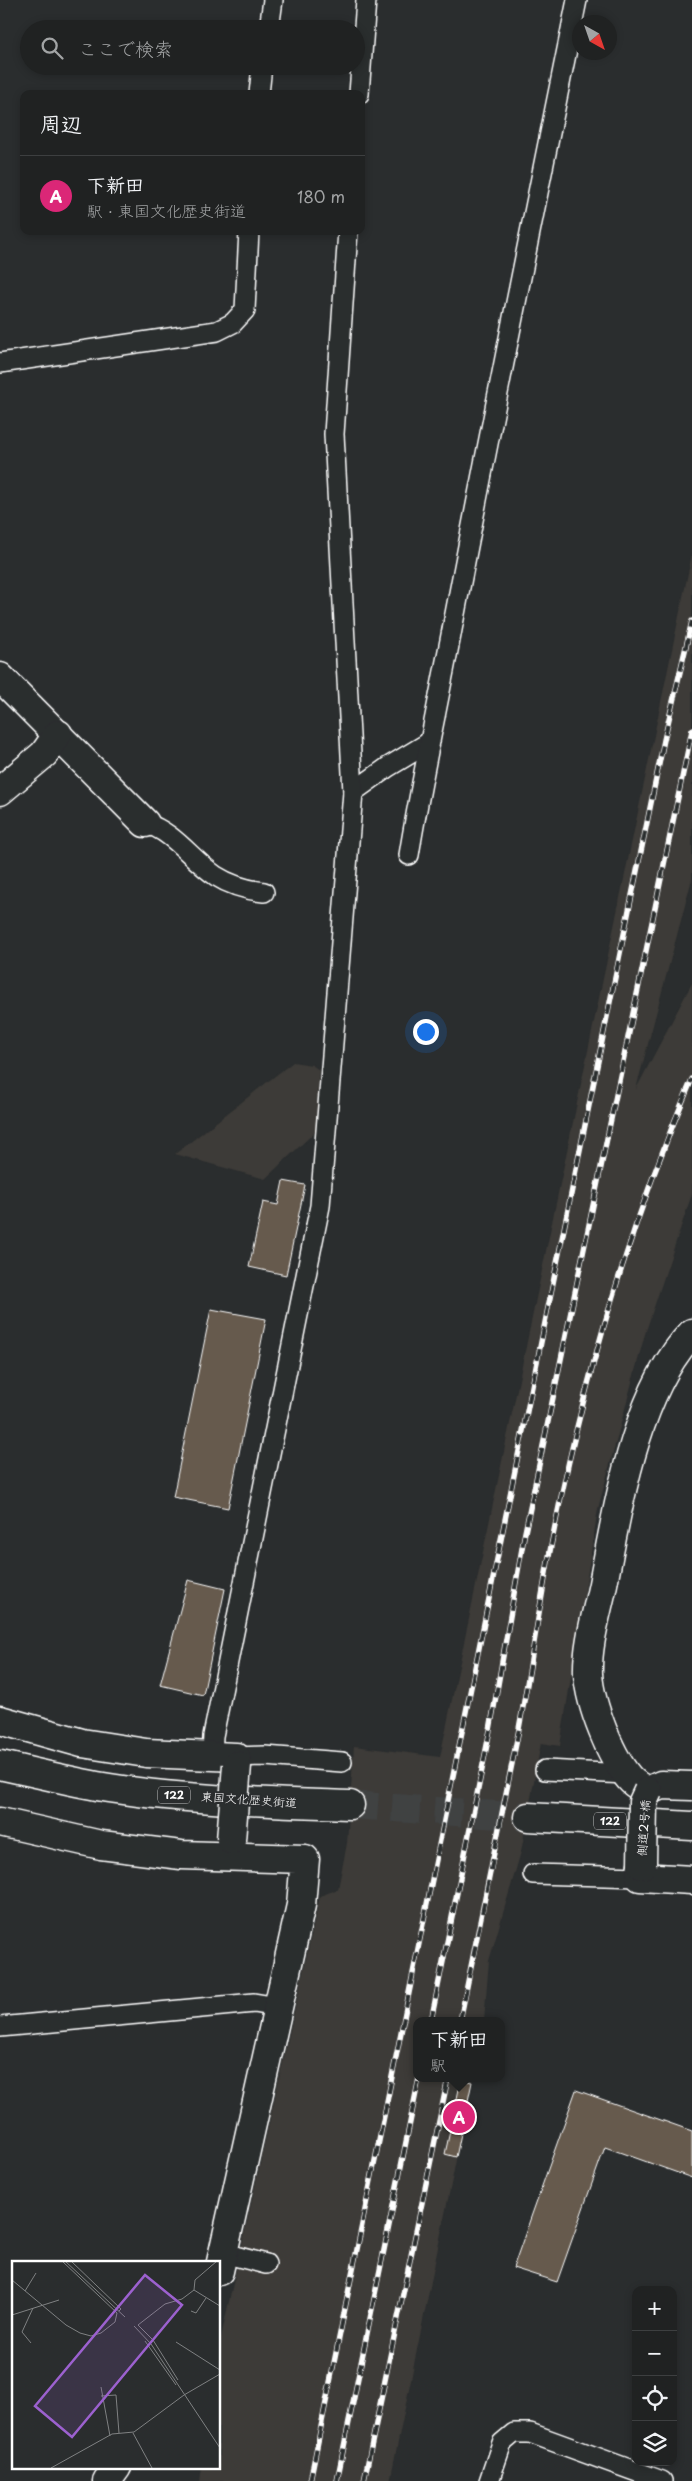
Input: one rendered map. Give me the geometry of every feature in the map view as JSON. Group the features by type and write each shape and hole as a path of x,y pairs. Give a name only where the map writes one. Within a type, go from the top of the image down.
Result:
{"main road":[{"path":"0,677 145,823"},
{"path":"0,790 44,754 58,734"},
{"path":"692,1333 672,1358 642,1418 617,1514 590,1649 588,1673 591,1697 605,1735 626,1774 637,1786 648,1791 661,1786 692,1786"},
{"path":"0,1720 82,1743 146,1753 228,1760 230,1848"},
{"name":"東国文化歴史街道","path":"0,1765 96,1786 162,1794 280,1803 350,1805"},
{"name":"側道2号橋","path":"641,1871 643,1802 648,1791"},
{"name":"122","path":"528,1817 692,1826"},
{"path":"0,1822 100,1845 181,1854 230,1848 305,1859 301,1905 221,2262"},
{"path":"641,1871 692,1880"},
{"path":"107,2481 116,2468"}],"lane":[{"path":"270,20 273,0"},
{"path":"365,20 366,0"},
{"path":"409,855 428,743 500,372 577,0"},
{"path":"259,90 261,75"},
{"path":"359,90 360,75"},
{"path":"0,363 216,331 234,323 245,310 248,235"},
{"path":"342,1762 265,1756 228,1760 213,1736 320,1206 353,792 334,434 348,235"},
{"path":"353,792 388,767 428,743"},
{"path":"145,823 160,828 216,876 239,886 264,892"},
{"path":"545,1770 626,1774"},
{"path":"533,1874 641,1871"},
{"path":"0,2027 254,2003 278,2007"},
{"path":"221,2262 266,2264"},
{"path":"489,2481 502,2443 514,2433 530,2434 662,2481"}],"shaded area":[{"path":"692,554 692,879 636,1089 692,983 692,1194 645,1334 598,1509 560,1746 541,1743 521,1852 489,1961 484,2017 413,2017 413,2082 472,2082 390,2481 200,2481 202,2468 220,2468 220,2342 320,1896 338,1889 347,1843 354,1746 440,1757"},
{"path":"293,1062 312,1065 319,1070 316,1131 265,1179 175,1154"}],"building":[{"path":"283,1181 305,1185 286,1275 249,1267 263,1202 278,1205"},
{"path":"211,1309 266,1319 228,1508 173,1497"},
{"path":"188,1580 225,1589 203,1695 160,1685"},
{"path":"461,2082 472,2082 456,2157 445,2154"},
{"path":"576,2090 692,2131 692,2178 605,2147 557,2282 513,2268"}],"tunnel":[{"path":"350,1805 528,1817"}],"railway":[{"path":"310,2481 609,1007 664,740 692,621"},
{"path":"432,2017 490,1730 524,1537 692,730"},
{"path":"461,2017 518,1734 551,1546 577,1427 592,1368 627,1250 647,1192 692,1079"},
{"path":"337,2481 418,2082"},
{"path":"364,2481 447,2082"}],"place":[{"name":"下新田","path":"459,2117"}]}
